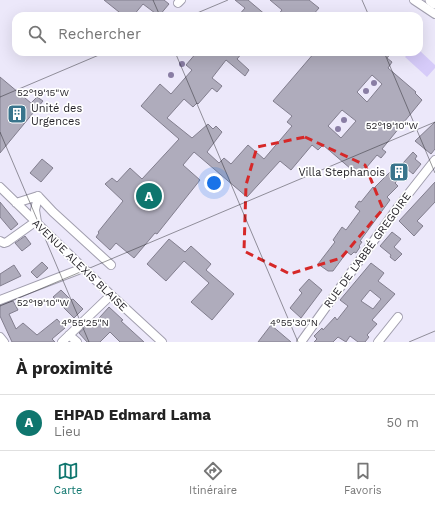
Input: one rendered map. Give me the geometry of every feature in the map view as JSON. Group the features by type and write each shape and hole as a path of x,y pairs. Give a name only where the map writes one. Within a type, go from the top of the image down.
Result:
{"main road":[{"path":"431,0 435,3"}],"street":[{"path":"414,0 435,14"},
{"name":"RUE DE L'ABBÉ GREGOIRE","path":"301,342 398,207 435,160"},
{"name":"AVENUE ALEXIS BLAISE","path":"0,187 80,266 162,342"},
{"path":"16,203 38,196"},
{"path":"0,241 4,243 8,242 36,222 35,210 38,196"},
{"path":"38,196 53,212 111,265"},
{"path":"0,300 78,270 80,266"},
{"path":"62,342 111,295"},
{"path":"378,342 398,317"},
{"path":"69,335 76,342"},
{"path":"0,337 4,342"}],"highlighted area":[{"path":"305,137 365,165 383,209 341,258 290,274 244,251 246,185 257,147"}],"shaded area":[{"path":"423,54 435,65 435,68 427,77 405,57 423,56"}],"building":[{"path":"104,0 164,0 169,4 162,12 154,12 143,4 136,12 119,12"},
{"path":"235,0 248,0 262,12 242,12 245,8"},
{"path":"270,0 309,0 319,8 316,12 280,12 282,10"},
{"path":"194,56 240,56 237,59 249,70 245,76 226,60 212,78 222,86 217,92 212,88 198,104 197,103 193,107 184,99 167,118 192,138 208,124 213,129 216,126 222,132 207,152 219,163 224,158 231,164 248,145 264,159 292,126 287,122 292,116 273,101 312,56 389,56 387,58 392,62 388,68 416,92 415,93 422,100 382,149 386,152 381,158 377,155 361,174 353,167 351,169 323,145 318,150 312,145 291,170 280,161 247,197 194,152 183,165 200,180 157,234 155,233 134,258 116,243 110,250 96,237 99,233 98,232 123,201 105,184 112,178 117,182 130,168 142,179 179,139 141,106 160,84 171,94 192,70 186,65","holes":["372,75 382,84 367,102 357,92","342,110 356,121 341,138 328,126"]},
{"name":"Unité des Urgences","path":"0,77 31,103 37,97 43,101 0,153"},
{"path":"435,122 435,149 431,154 415,141"},
{"path":"413,152 417,156 415,159 421,164 413,174 407,169 395,183 398,186 387,197 390,200 360,241 362,242 356,253 354,252 351,255 347,252 333,271 328,271 318,264 335,242 333,240 342,227 346,230 360,211 355,207 359,201 361,202 373,187 374,188 391,171 394,173"},
{"path":"42,159 53,168 41,182 30,173"},
{"path":"435,182 435,202 417,221 423,226 414,236 399,221"},
{"path":"0,202 18,224 11,230 0,217"},
{"path":"392,232 401,239 394,247 402,254 395,261 390,257 391,255 380,246"},
{"path":"25,236 31,244 22,251 15,243"},
{"path":"169,239 185,252 191,246 211,264 206,270 234,294 212,320 191,302 209,283 184,261 166,281 147,264"},
{"path":"42,262 48,268 37,278 31,272"},
{"path":"371,263 384,273 378,281 395,294 372,320 377,324 367,335 369,337 365,342 358,342 350,336 346,342 338,337 333,342 314,342 317,339 314,336 322,328 323,330 335,317 337,320 348,306 340,300","holes":["370,290 381,299 373,309 361,301"]},
{"path":"14,265 21,276 0,286 0,274"},
{"path":"309,279 322,290 301,318 290,308 302,293 299,290"},
{"path":"61,290 83,309 74,318 53,297"},
{"path":"13,301 18,310 9,314 16,329 23,323 37,335 57,319 65,328 52,339 55,342 12,342 0,316 0,305"},
{"path":"109,307 123,320 121,321 144,342 120,342 110,332 100,342 87,342 79,333 89,324 91,327"},
{"path":"271,325 291,342 258,342"}],"place":[{"name":"Unité des Urgences","path":"17,114"},
{"name":"Villa Stephanois","path":"399,172"},
{"name":"EHPAD Edmard Lama","path":"149,196"}]}
